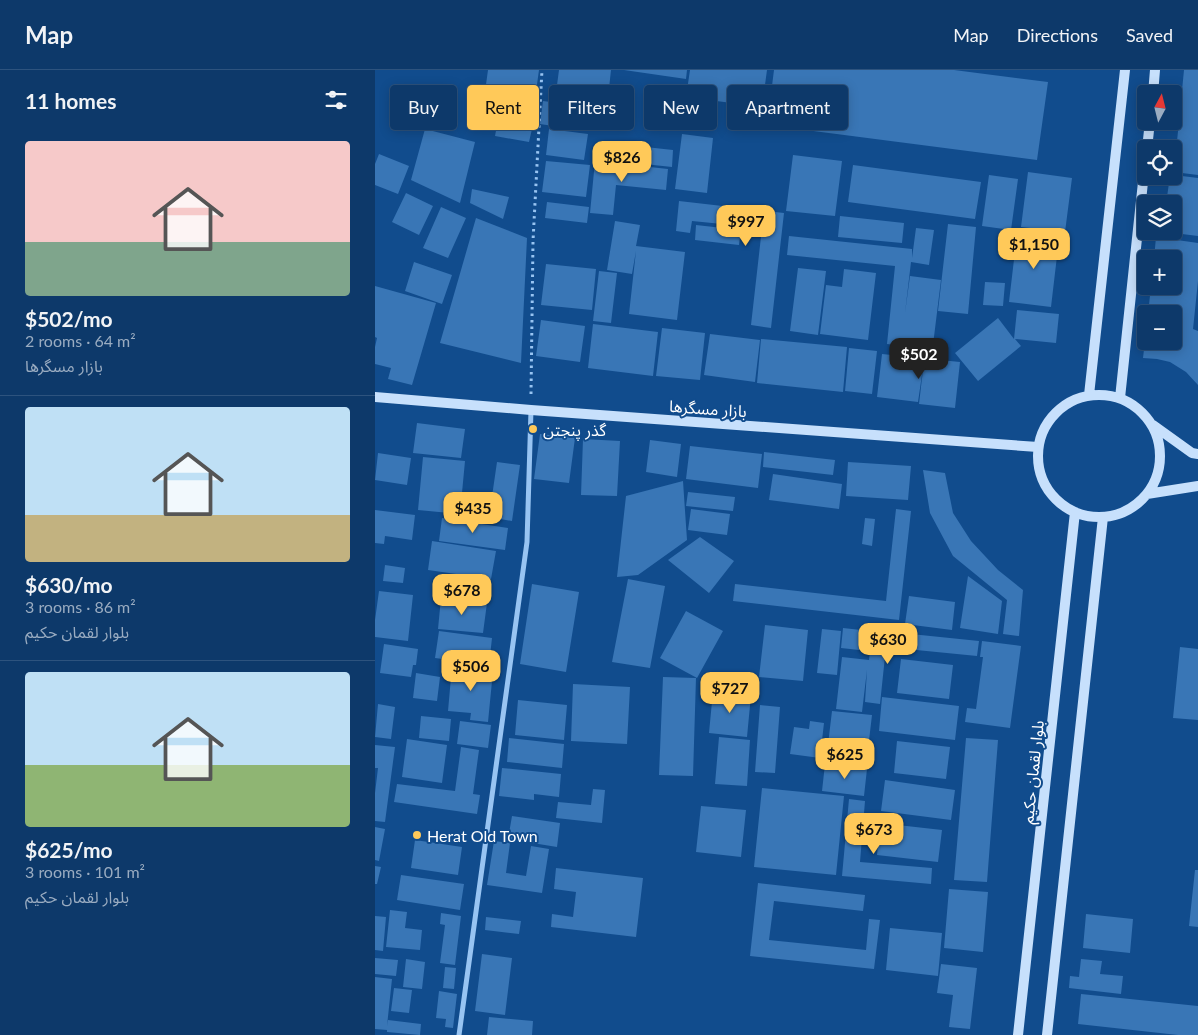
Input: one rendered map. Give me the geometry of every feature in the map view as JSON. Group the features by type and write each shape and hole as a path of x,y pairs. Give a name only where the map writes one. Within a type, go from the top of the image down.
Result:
{"street":[{"path":"1089,395 1125,70"},
{"path":"1154,85 1155,70"},
{"path":"1120,398 1143,185"},
{"path":"1151,424 1158,438 1160,452 1159,467 1155,482 1147,494 1135,506 1120,513 1089,516 1075,512 1058,501 1046,486 1039,467 1038,447 1044,429 1055,413 1071,402 1089,395 1105,395 1120,398 1137,409 1151,424 1193,453 1198,454"},
{"name":"بازار مسگرها","path":"375,397 1038,447"},
{"path":"459,1035 527,542 531,410"},
{"path":"1147,494 1198,486"},
{"name":"بلوار لقمان حکیم","path":"1018,1035 1075,512"},
{"path":"1047,1035 1103,516"}],"path":[{"path":"531,410 533,241 542,70"}],"building":[{"path":"488,70 539,70 537,85 486,85"},
{"path":"559,70 611,70 609,85 557,85"},
{"path":"624,70 687,70 686,79"},
{"path":"690,70 767,70 765,85 727,85 727,102 717,101 717,85 688,85"},
{"path":"774,70 954,70 1048,82 1037,160 806,130 848,130 848,85 772,85"},
{"path":"1184,70 1198,70 1198,175 1182,173 1182,140 1177,140 1178,130 1183,130"},
{"path":"543,101 549,102 549,125 540,124"},
{"path":"549,129 588,134 584,160 546,155"},
{"path":"425,130 475,142 460,203 411,180"},
{"path":"496,130 532,130 529,142 495,136"},
{"path":"682,134 713,138 707,193 675,189"},
{"path":"618,144 673,150 672,167 616,161"},
{"path":"379,154 409,166 398,194 375,185 375,164"},
{"path":"793,155 842,161 835,216 786,211"},
{"path":"546,161 590,165 586,197 542,192"},
{"path":"595,161 668,169 666,190 616,185 613,215 590,213"},
{"path":"853,165 981,182 975,219 848,202"},
{"path":"1028,172 1072,178 1065,232 1021,227"},
{"path":"989,175 1018,179 1011,230 982,226"},
{"path":"1182,176 1198,178 1198,236 1182,234 1182,195 1167,195 1169,185 1182,185"},
{"path":"472,189 509,197 503,219 470,203"},
{"path":"406,193 433,206 419,235 392,222"},
{"path":"679,201 784,213 771,328 751,325 762,228 692,221 690,233 676,231"},
{"path":"547,202 589,207 587,223 545,218"},
{"path":"441,207 466,218 448,258 423,248"},
{"path":"840,216 904,223 902,243 838,237"},
{"path":"476,218 527,238 521,363 440,343"},
{"path":"615,221 640,225 636,246 685,252 677,320 629,314 636,251 632,274 607,270"},
{"path":"948,224 976,227 968,314 938,311"},
{"path":"696,225 741,230 739,245 695,240"},
{"path":"916,228 934,230 929,265 911,262 905,313 910,276 941,280 932,353 902,350 902,346 887,344 895,266 787,255 789,236 912,249 912,258"},
{"path":"1017,234 1059,239 1051,307 1009,302"},
{"path":"1156,240 1177,240 1198,243 1198,281 1193,329 1198,331 1198,385 1186,372 1170,362 1143,358 1144,350 1182,350 1182,305 1149,305 1150,295 1182,295 1182,250 1155,250"},
{"path":"414,262 452,275 442,304 405,291"},
{"path":"546,264 596,269 592,310 541,305"},
{"path":"798,268 826,271 818,335 790,331"},
{"path":"844,269 876,273 868,340 820,334 826,285 842,287"},
{"path":"599,271 617,273 611,323 593,321"},
{"path":"985,282 1005,283 1003,306 983,305"},
{"path":"375,286 436,303 412,385 388,379 391,368 375,364 377,338 375,337"},
{"path":"1017,310 1059,314 1056,343 1015,339 1021,346 978,381 955,353 998,318 1014,339"},
{"path":"541,320 585,326 580,362 536,356"},
{"path":"593,324 658,332 653,376 588,368"},
{"path":"662,328 705,333 700,380 656,376"},
{"path":"710,334 760,340 755,382 704,375"},
{"path":"761,339 847,347 843,392 757,383"},
{"path":"849,348 877,351 872,394 845,391"},
{"path":"882,354 960,362 955,408 919,404 924,361 918,402 877,397"},
{"path":"417,423 465,429 461,458 413,453"},
{"path":"540,434 575,438 569,483 534,479"},
{"path":"583,439 620,441 617,496 581,495"},
{"path":"650,440 681,444 677,477 646,472"},
{"path":"690,446 762,454 758,488 686,479"},
{"path":"764,452 835,460 833,475 763,467"},
{"path":"378,453 411,458 407,485 375,480"},
{"path":"423,457 465,461 460,514 418,510"},
{"path":"497,462 520,465 512,521 489,517"},
{"path":"848,462 911,466 908,500 846,496"},
{"path":"923,470 945,473 953,513 971,541 998,570 1023,590 1019,636 1003,634 1007,600 953,556 930,513"},
{"path":"773,474 842,484 839,509 769,500"},
{"path":"683,481 687,540 638,575 617,577 626,496"},
{"path":"688,492 735,497 733,511 686,506"},
{"path":"691,509 730,514 727,535 688,530"},
{"path":"896,509 911,511 899,620 733,601 735,584 886,601"},
{"path":"375,510 415,515 412,540 385,536 384,544 375,543"},
{"path":"442,518 508,528 505,550 439,541"},
{"path":"865,518 875,519 872,546 862,544"},
{"path":"700,537 734,561 709,593 668,560"},
{"path":"432,541 496,551 491,579 428,570"},
{"path":"385,565 405,568 403,583 383,581"},
{"path":"968,576 1002,601 998,634 960,628"},
{"path":"628,579 665,586 650,668 612,662"},
{"path":"532,584 579,592 566,672 520,664"},
{"path":"379,591 413,595 408,641 375,637"},
{"path":"909,596 955,602 952,630 905,624"},
{"path":"441,598 487,603 483,633 438,629"},
{"path":"686,611 723,631 697,678 660,658"},
{"path":"765,625 808,630 803,681 759,677"},
{"path":"843,628 861,630 859,650 841,648"},
{"path":"822,629 841,631 837,675 817,673"},
{"path":"872,630 979,641 977,656 886,647 880,704 865,702 867,670 862,712 836,709 842,657 869,660"},
{"path":"439,631 492,638 489,665 435,658"},
{"path":"982,641 1021,646 1010,728 965,722 967,708 976,709 983,657 980,657"},
{"path":"384,644 418,649 416,665 413,665 411,677 380,673"},
{"path":"1180,647 1198,649 1198,720 1173,718"},
{"path":"901,659 953,665 949,699 897,693"},
{"path":"452,666 493,671 488,722 470,720 471,713 448,711"},
{"path":"416,673 440,677 437,701 413,698"},
{"path":"663,677 696,678 693,776 659,775"},
{"path":"573,684 630,687 627,744 571,741"},
{"path":"713,691 751,695 747,737 709,733"},
{"path":"882,697 959,706 955,740 879,731"},
{"path":"518,700 567,705 564,740 515,735"},
{"path":"378,704 395,707 391,739 375,737"},
{"path":"760,705 780,707 775,773 755,772"},
{"path":"832,711 872,715 866,766 826,761"},
{"path":"421,716 451,719 449,741 419,738"},
{"path":"460,721 491,725 488,748 457,744"},
{"path":"810,721 824,723 820,758 790,754 794,727 809,729"},
{"path":"719,737 750,740 747,786 715,784"},
{"path":"509,738 564,744 562,768 507,762"},
{"path":"966,738 998,740 987,882 954,880"},
{"path":"407,739 447,745 442,783 402,777"},
{"path":"897,741 950,747 946,779 894,773"},
{"path":"375,745 395,747 385,822 375,821 375,793 378,768 375,768"},
{"path":"461,747 479,750 473,794 480,795 477,814 394,802 397,784 455,791"},
{"path":"825,764 867,769 864,796 822,791"},
{"path":"502,768 561,774 559,797 534,794 534,800 499,796"},
{"path":"885,780 955,790 951,820 881,811"},
{"path":"762,788 844,796 836,875 754,867"},
{"path":"593,789 605,790 602,823 556,818 558,802 591,805"},
{"path":"849,799 865,801 860,862 932,868 931,884 842,876"},
{"path":"701,806 746,810 741,857 696,852"},
{"path":"512,816 560,823 557,847 508,839"},
{"path":"880,823 942,830 938,862 877,855"},
{"path":"375,827 385,829 379,861 375,860"},
{"path":"415,840 462,847 458,875 411,868"},
{"path":"494,841 510,843 506,873 526,876 531,846 549,849 542,893 487,885"},
{"path":"375,866 381,867 377,884 375,884"},
{"path":"556,868 643,878 636,937 551,927 552,914 573,917 576,892 554,889"},
{"path":"1195,870 1198,870 1198,927 1189,926"},
{"path":"401,875 464,884 460,910 397,900"},
{"path":"758,883 865,895 863,911 774,901 769,940 866,950 869,919 880,920 874,969 750,956"},
{"path":"949,889 988,892 983,952 944,948"},
{"path":"390,910 407,912 405,928 422,930 420,950 386,947"},
{"path":"441,913 461,916 455,965 440,963 445,925 440,924"},
{"path":"1086,914 1133,919 1130,953 1083,948"},
{"path":"375,916 386,917 383,951 375,950"},
{"path":"486,917 521,921 519,934 485,930"},
{"path":"890,928 942,933 938,976 886,970"},
{"path":"482,954 512,958 505,1015 475,1011"},
{"path":"375,958 398,960 396,976 375,974"},
{"path":"406,959 425,962 422,989 403,987"},
{"path":"1081,959 1102,961 1100,974 1123,976 1121,994 1069,988 1070,976 1079,977"},
{"path":"941,964 977,968 970,1029 949,1027 953,995 937,993"},
{"path":"445,967 456,968 454,989 443,988"},
{"path":"375,977 392,979 387,1026 388,1020 421,1024 420,1035 375,1029"},
{"path":"394,988 412,990 409,1013 391,1011"},
{"path":"439,991 457,994 453,1028 445,1027 446,1019 436,1018"},
{"path":"1081,994 1198,1006 1198,1035 1178,1035 1078,1024"},
{"path":"489,1017 533,1021 532,1035 487,1035"}],"place":[{"name":"گذر پنجتن","path":"533,429"},
{"name":"Herat Old Town","path":"417,835"}]}
